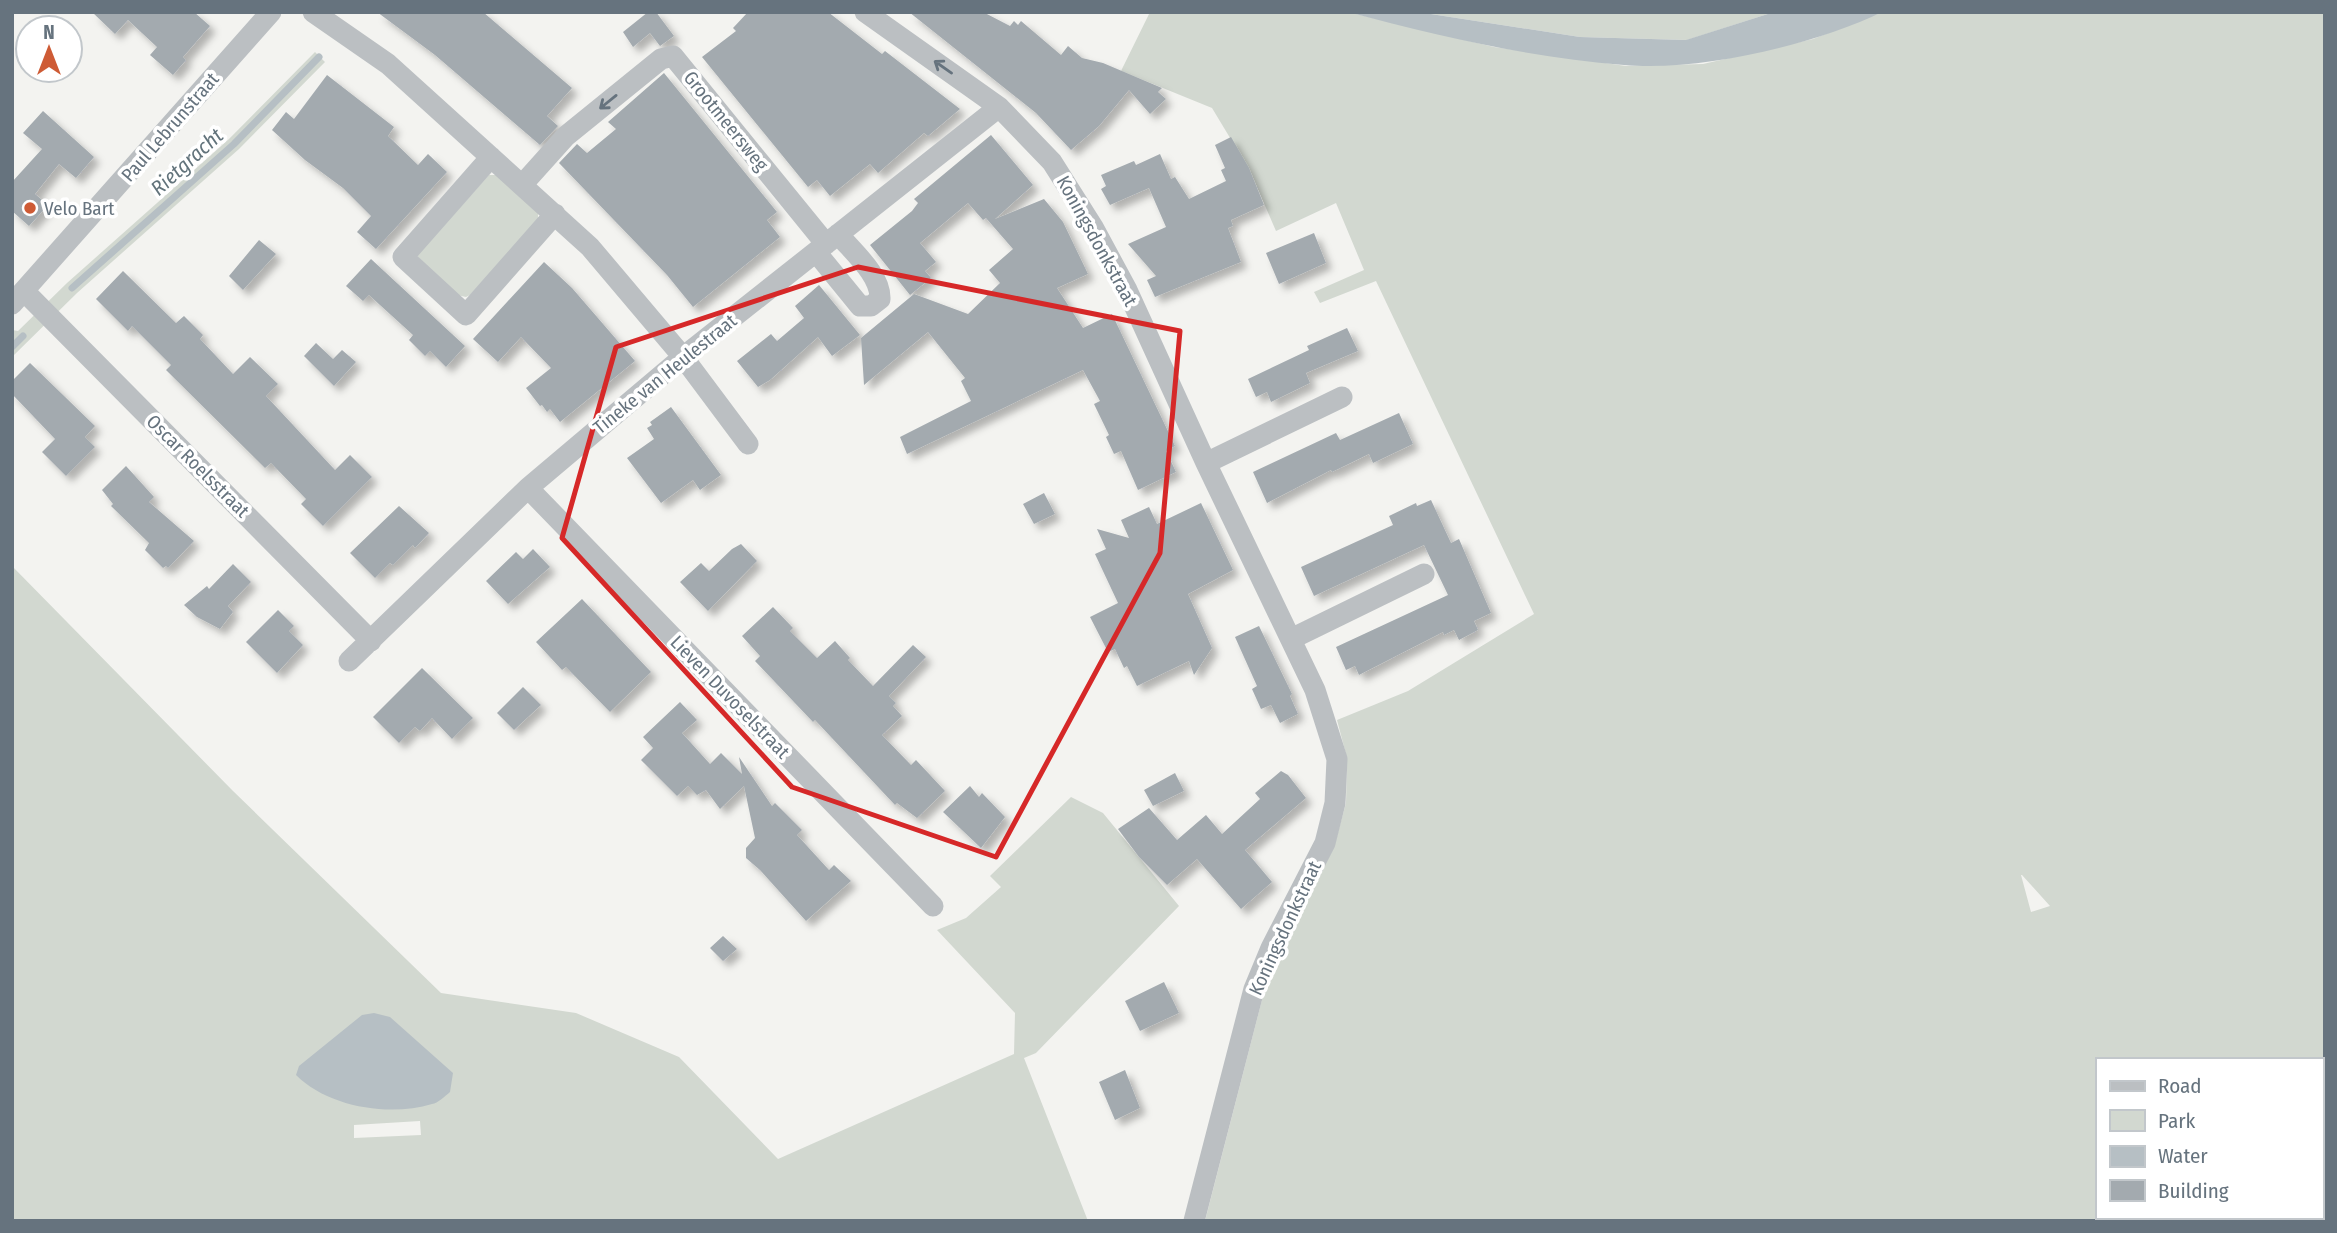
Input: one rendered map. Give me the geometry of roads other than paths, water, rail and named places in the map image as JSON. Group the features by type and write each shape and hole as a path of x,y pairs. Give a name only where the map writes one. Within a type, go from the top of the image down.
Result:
{"street":[{"name":"Paul Lebrunstraat","path":"19,298 271,12"},
{"path":"313,12 388,64 590,247 683,357 748,444"},
{"name":"Koningsdonkstraat","path":"865,12 999,107 1052,162 1093,227 1127,290 1315,690 1337,759 1335,803 1325,843 1271,948 1254,989 1194,1221"},
{"name":"Grootmeersweg","path":"522,185 566,136 661,59 673,56 827,243"},
{"name":"Tineke van Heulestraat","path":"349,660 528,488 683,357 999,107"},
{"path":"491,157 403,257 466,314 555,214"},
{"name":"Oscar Roelsstraat","path":"19,298 371,641"},
{"path":"1206,463 1342,397"},
{"name":"Lieven Duvoselstraat","path":"528,488 933,906"},
{"path":"1291,639 1424,574"}],"water":[{"path":"1348,12 1418,12 1580,37 1686,40 1774,12 1882,12 1824,35 1756,54 1654,66 1589,62 1520,51"},
{"path":"374,1013 390,1017 453,1073 450,1092 432,1104 415,1108 379,1109 342,1102 309,1086 296,1075 299,1066 362,1015"}],"waterway":[{"name":"Rietgracht","path":"72,288 234,144 319,57"},
{"name":"Rietgracht","path":"12,347 23,336"}],"place":[{"name":"Velo Bart","path":"30,208"}]}
